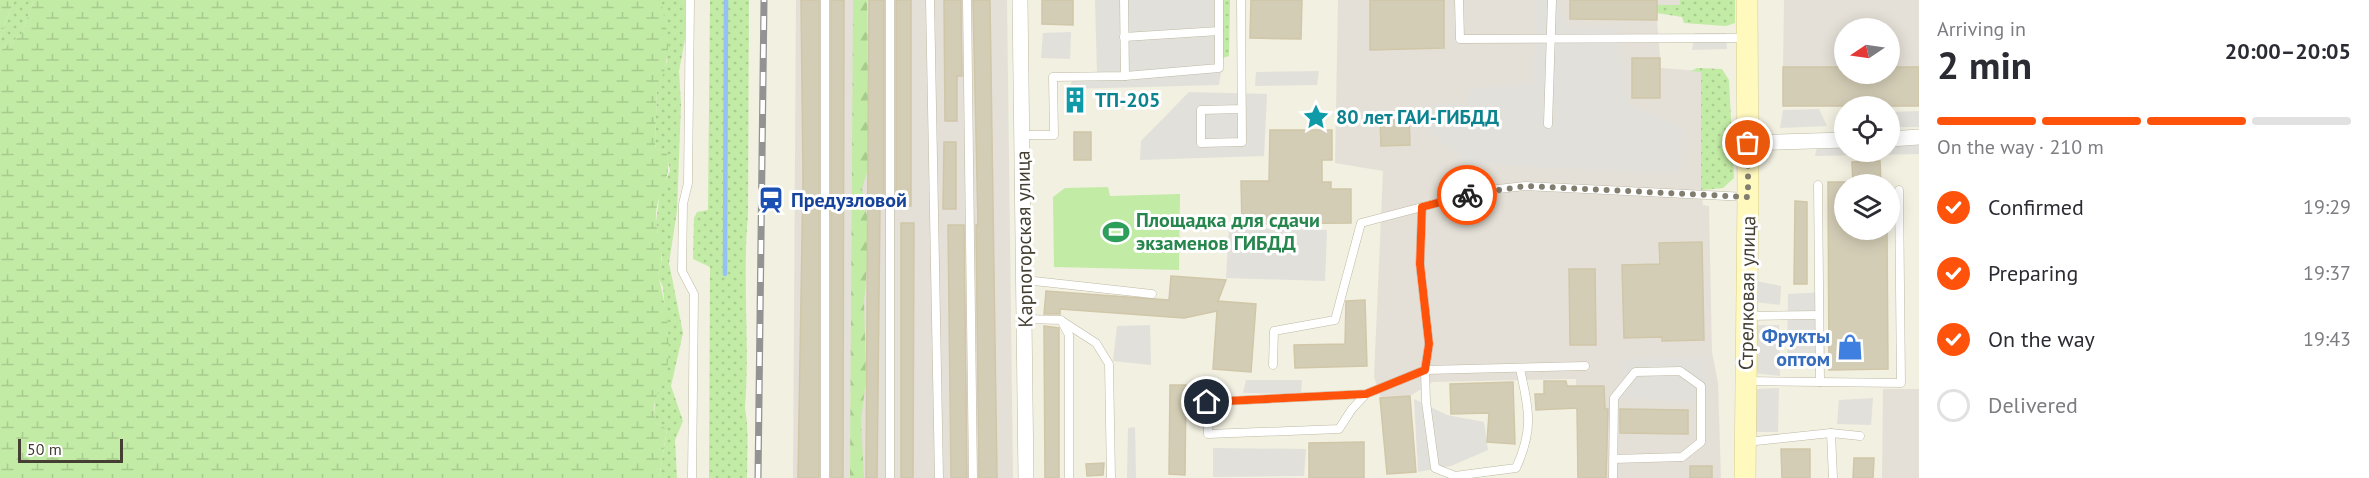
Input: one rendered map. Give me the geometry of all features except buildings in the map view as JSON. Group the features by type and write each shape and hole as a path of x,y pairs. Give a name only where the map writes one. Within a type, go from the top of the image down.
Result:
{"street":[{"name":"Карпогорская улица","path":"1020,0 1026,478"},
{"name":"Стрелковая улица","path":"1745,478 1748,197 1747,0"},
{"path":"1900,138 1919,137"},
{"path":"1748,143 1834,141"}],"lane":[{"path":"690,0 688,183 683,204 682,271 694,294 692,478"},
{"path":"825,0 825,478"},
{"path":"890,0 890,478"},
{"path":"930,0 939,478"},
{"path":"967,0 973,478"},
{"path":"1125,0 1125,76"},
{"path":"1023,135 1054,135 1053,77 1125,76 1219,68 1219,0"},
{"path":"1241,0 1242,109 1242,142 1201,143 1201,110 1242,109"},
{"path":"1460,0 1460,39 1747,38"},
{"path":"1548,124 1552,0"},
{"path":"1124,37 1219,31"},
{"path":"1818,185 1820,381"},
{"path":"1274,365 1274,331 1335,320 1361,223 1480,191 1525,186 1748,197"},
{"path":"1422,207 1420,264 1429,344 1425,370 1435,468 1455,476 1516,468 1529,434 1527,400 1520,369"},
{"path":"1745,381 1901,383 1900,240"},
{"path":"1025,280 1152,294"},
{"path":"1745,316 1819,315"},
{"path":"1025,319 1061,320 1096,343 1109,364 1110,478"},
{"path":"1061,320 1069,335 1069,478"},
{"path":"1366,394 1352,409 1339,429 1208,434 1207,402 1366,394 1425,370 1585,366"},
{"path":"1613,459 1682,457 1701,442 1701,386 1680,371 1635,372 1614,398 1613,459 1613,478"},
{"path":"1745,442 1832,433 1860,436"},
{"path":"1832,433 1833,478"}],"shaded area":[{"path":"796,0 1007,0 1013,478 793,478"},
{"path":"1095,0 1223,0 1223,58 1219,85 1069,89 1074,76 1097,74"},
{"path":"1338,0 1680,0 1680,5 1657,5 1661,68 1701,71 1701,190 1703,205 1709,206 1712,352 1718,383 1721,478 1578,478 1576,379 1433,382 1410,396 1381,398 1374,377 1383,171 1335,163"},
{"path":"1536,0 1559,0 1566,26 1619,28 1628,105 1683,126 1682,174 1466,164 1428,129 1433,102 1467,105 1469,89 1533,83"},
{"path":"1784,0 1919,0 1919,67 1900,67 1900,18 1834,18 1834,67 1783,67"},
{"path":"1071,32 1070,59 1041,58 1043,33"},
{"path":"1695,33 1726,33 1727,49 1692,50"},
{"path":"1319,71 1317,85 1255,86 1256,72"},
{"path":"1189,92 1267,94 1264,156 1140,160 1141,141"},
{"path":"1819,109 1827,126 1780,128 1783,110"},
{"path":"1919,111 1919,127 1900,127 1900,112"},
{"path":"1919,145 1919,154 1900,154 1900,146"},
{"path":"1834,146 1834,156 1815,156 1817,147"},
{"path":"1229,228 1327,230 1325,281 1226,278"},
{"path":"1756,281 1781,286 1780,305 1755,302"},
{"path":"1823,292 1825,360 1787,361 1788,294"},
{"path":"1150,325 1151,365 1113,361 1117,326"},
{"path":"1754,325 1779,325 1780,376 1753,373"},
{"path":"1706,357 1708,404 1622,398 1624,359"},
{"path":"1246,380 1302,380 1301,394 1243,393"},
{"path":"1779,388 1778,432 1754,432 1755,389"},
{"path":"1883,389 1919,389 1919,478 1882,478"},
{"path":"1873,398 1871,425 1837,424 1839,400"},
{"path":"1414,399 1447,415 1484,422 1488,450 1451,466 1418,472"},
{"path":"1135,427 1136,478 1127,478 1128,428"},
{"path":"1213,448 1306,449 1304,476 1213,477"}],"green space":[{"path":"0,0 14,0 0,37"},
{"path":"14,0 34,0 21,35 0,51 0,37"},
{"path":"34,0 661,0 669,43 665,69 657,90 655,141 656,149 666,151 668,170 656,211 656,221 661,251 659,277 666,312 669,347 667,369 656,396 654,410 658,425 667,429 659,478 0,478 0,51 21,35"},
{"path":"661,0 685,0 685,40 679,71 681,104 677,211 669,263 683,333 671,386 683,421 675,440 677,478 659,478 667,430 658,425 654,418 655,399 666,372 668,345 663,287 658,277 662,258 656,222 660,192 670,171 666,151 656,149 655,141 657,90 667,61"},
{"path":"710,0 749,0 745,408 747,478 709,478 710,267 693,259 694,218 697,212 708,210"},
{"path":"853,0 867,0 869,167 862,188 870,233 864,302 866,379 861,421 864,478 850,478"},
{"path":"1223,0 1230,0 1229,56 1223,58"},
{"path":"1680,0 1735,0 1735,23 1726,26 1684,23 1682,17 1657,13 1657,5 1680,5"},
{"path":"1697,68 1722,69 1729,80 1734,178 1723,188 1701,190 1701,72 1691,71"},
{"name":"Площадка для сдачи экзаменов ГИБДД","path":"1108,187 1110,196 1180,194 1179,270 1054,267 1053,197 1065,188"}],"waterway":[{"path":"725,274 726,0"}],"railway":[{"path":"758,478 764,0"}],"way so far":[{"path":"1467,195 1480,191 1525,186 1748,197 1748,143"}],"place":[{"name":"ТП-205","path":"1075,100"},
{"name":"80 лет ГАИ-ГИБДД","path":"1316,117"},
{"name":"Предузловой","path":"771,200"},
{"name":"Площадка для сдачи экзаменов ГИБДД","path":"1116,232"},
{"name":"Фрукты оптом","path":"1850,347"}],"route":[{"path":"1207,402 1366,394 1425,370 1429,344 1420,264 1419,232 1422,207 1467,195"}]}
